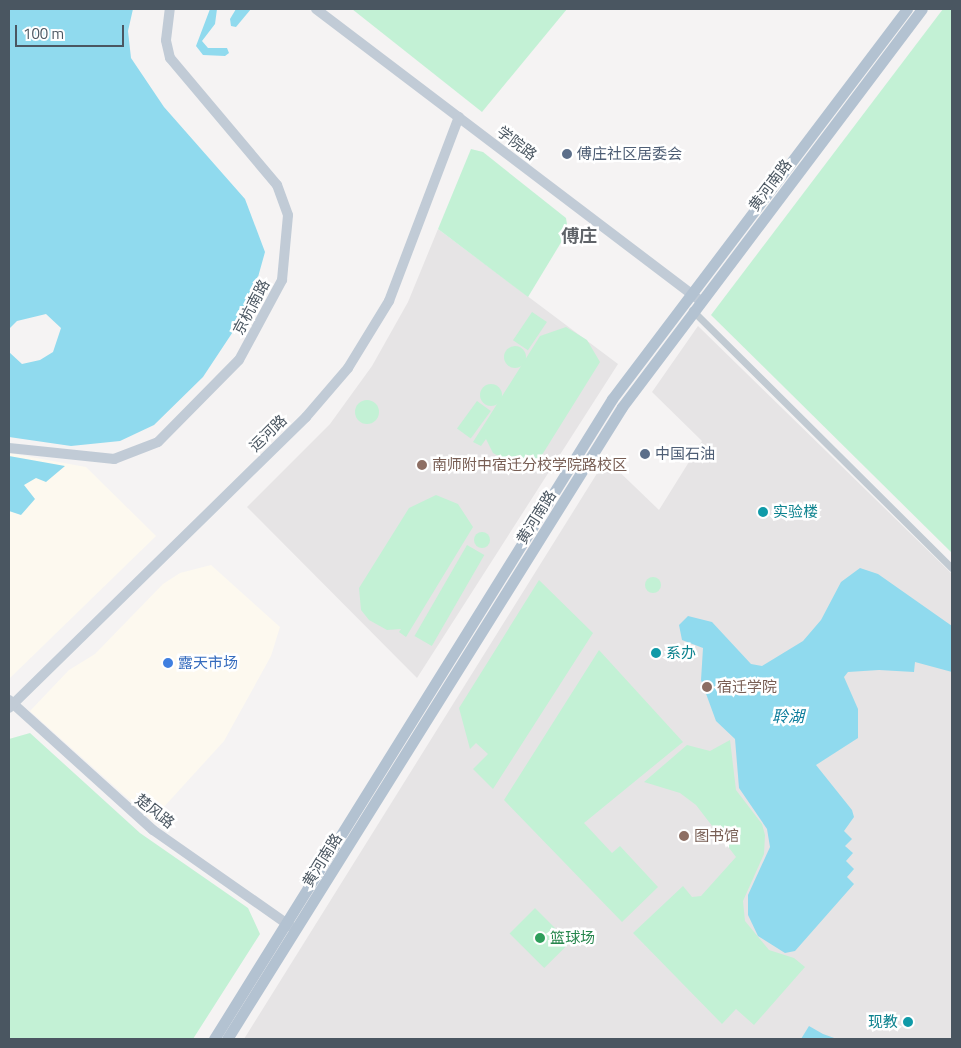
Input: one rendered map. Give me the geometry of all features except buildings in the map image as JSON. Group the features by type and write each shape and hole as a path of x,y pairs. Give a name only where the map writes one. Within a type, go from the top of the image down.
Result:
{"main road":[{"name":"黄河南路","path":"227,1039 291,927 523,540 612,399 686,297 907,9"},
{"name":"黄河南路","path":"214,1039 291,927 622,407 922,9"}],"street":[{"name":"京杭南路","path":"9,448 109,460 158,442 239,360 272,307 282,280 288,215 277,185 170,58 166,40 170,9"},
{"name":"学院路","path":"316,9 459,117 686,297 701,300"},
{"name":"运河路","path":"10,704 306,417 348,368 389,301 459,117"},
{"path":"686,297 693,311 952,568"},
{"name":"楚风路","path":"10,704 153,830 291,927"}],"shaded area":[{"name":"南师附中宿迁分校学院路校区","path":"438,229 618,364 417,678 247,507 330,424 372,366 408,302"},
{"name":"宿迁学院","path":"698,326 952,574 952,1039 244,1039 606,459 659,510 702,441 652,392"},
{"path":"9,453 86,467 156,536 9,679"},
{"path":"211,565 280,627 271,656 224,741 152,820 30,711 69,670 95,654 163,584 180,573"}],"green space":[{"path":"352,9 567,9 482,112"},
{"path":"943,9 952,9 952,553 711,315"},
{"path":"471,149 483,152 566,218 568,231 528,297 438,229"},
{"path":"532,312 547,322 528,350 513,340"},
{"path":"566,327 587,340 600,362 532,471 523,467 526,461 510,463 493,453 486,439 481,446 473,442 540,336"},
{"path":"515,346 523,349 526,357 523,365 515,368 507,365 504,357 507,349"},
{"path":"491,384 499,387 502,395 499,403 491,406 483,403 480,395 483,387"},
{"path":"367,400 372,401 378,407 378,417 372,423 367,424 362,423 356,417 355,412 356,407 362,401"},
{"path":"477,401 491,411 471,438 457,429"},
{"path":"436,495 458,504 473,527 406,637 399,632 401,629 387,630 369,620 361,610 359,588 409,508"},
{"path":"482,532 488,534 490,540 488,546 482,548 476,546 474,540 476,534"},
{"path":"467,545 484,555 432,646 414,636"},
{"path":"653,577 659,579 661,585 659,591 653,593 647,591 645,585 647,579"},
{"path":"539,580 593,633 493,789 473,769 488,754 476,743 470,749 459,708"},
{"path":"599,650 683,742 584,823 612,853 620,846 658,887 622,922 504,800"},
{"path":"30,733 140,833 248,908 260,934 193,1039 9,1039 9,739"},
{"path":"730,740 736,790 762,824 765,835 764,854 743,901 745,921 769,950 794,958 805,967 754,1025 736,1009 722,1024 633,933 683,886 692,897 701,896 736,857 696,805 680,793 644,782 687,745 710,751"},
{"name":"篮球场","path":"535,908 570,943 544,968 510,933"}],"water":[{"path":"9,9 133,9 128,31 131,58 164,107 245,199 265,252 250,306 203,377 154,425 120,441 71,446 9,437 9,352 22,364 40,360 53,352 61,328 46,314 17,321 9,329"},
{"path":"210,9 217,9 215,24 202,41 208,48 227,48 229,53 225,56 203,55 196,46"},
{"path":"236,9 251,9 236,27 231,26 230,19"},
{"path":"9,456 65,466 46,482 36,478 24,485 35,499 21,515 9,511"},
{"name":"聆湖","path":"860,568 878,574 952,626 952,672 915,662 914,672 879,670 848,672 844,677 858,709 858,738 816,765 852,810 854,817 844,831 852,839 845,846 853,853 846,861 854,869 847,877 854,884 795,951 785,953 758,936 748,915 748,895 770,847 767,829 739,788 735,739 716,721 701,680 703,648 682,640 679,625 688,616 712,622 751,664 762,666 803,641 821,620 841,582"},
{"path":"809,1026 823,1034 837,1039 801,1039"}],"place":[{"name":"傅庄社区居委会","path":"567,154"},
{"name":"中国石油","path":"645,454"},
{"name":"南师附中宿迁分校学院路校区","path":"422,465"},
{"name":"实验楼","path":"763,512"},
{"name":"系办","path":"656,653"},
{"name":"露天市场","path":"168,663"},
{"name":"宿迁学院","path":"707,687"},
{"name":"图书馆","path":"684,836"},
{"name":"篮球场","path":"540,938"},
{"name":"现教","path":"908,1022"}],"district":[{"name":"傅庄","path":"579,236"}]}
